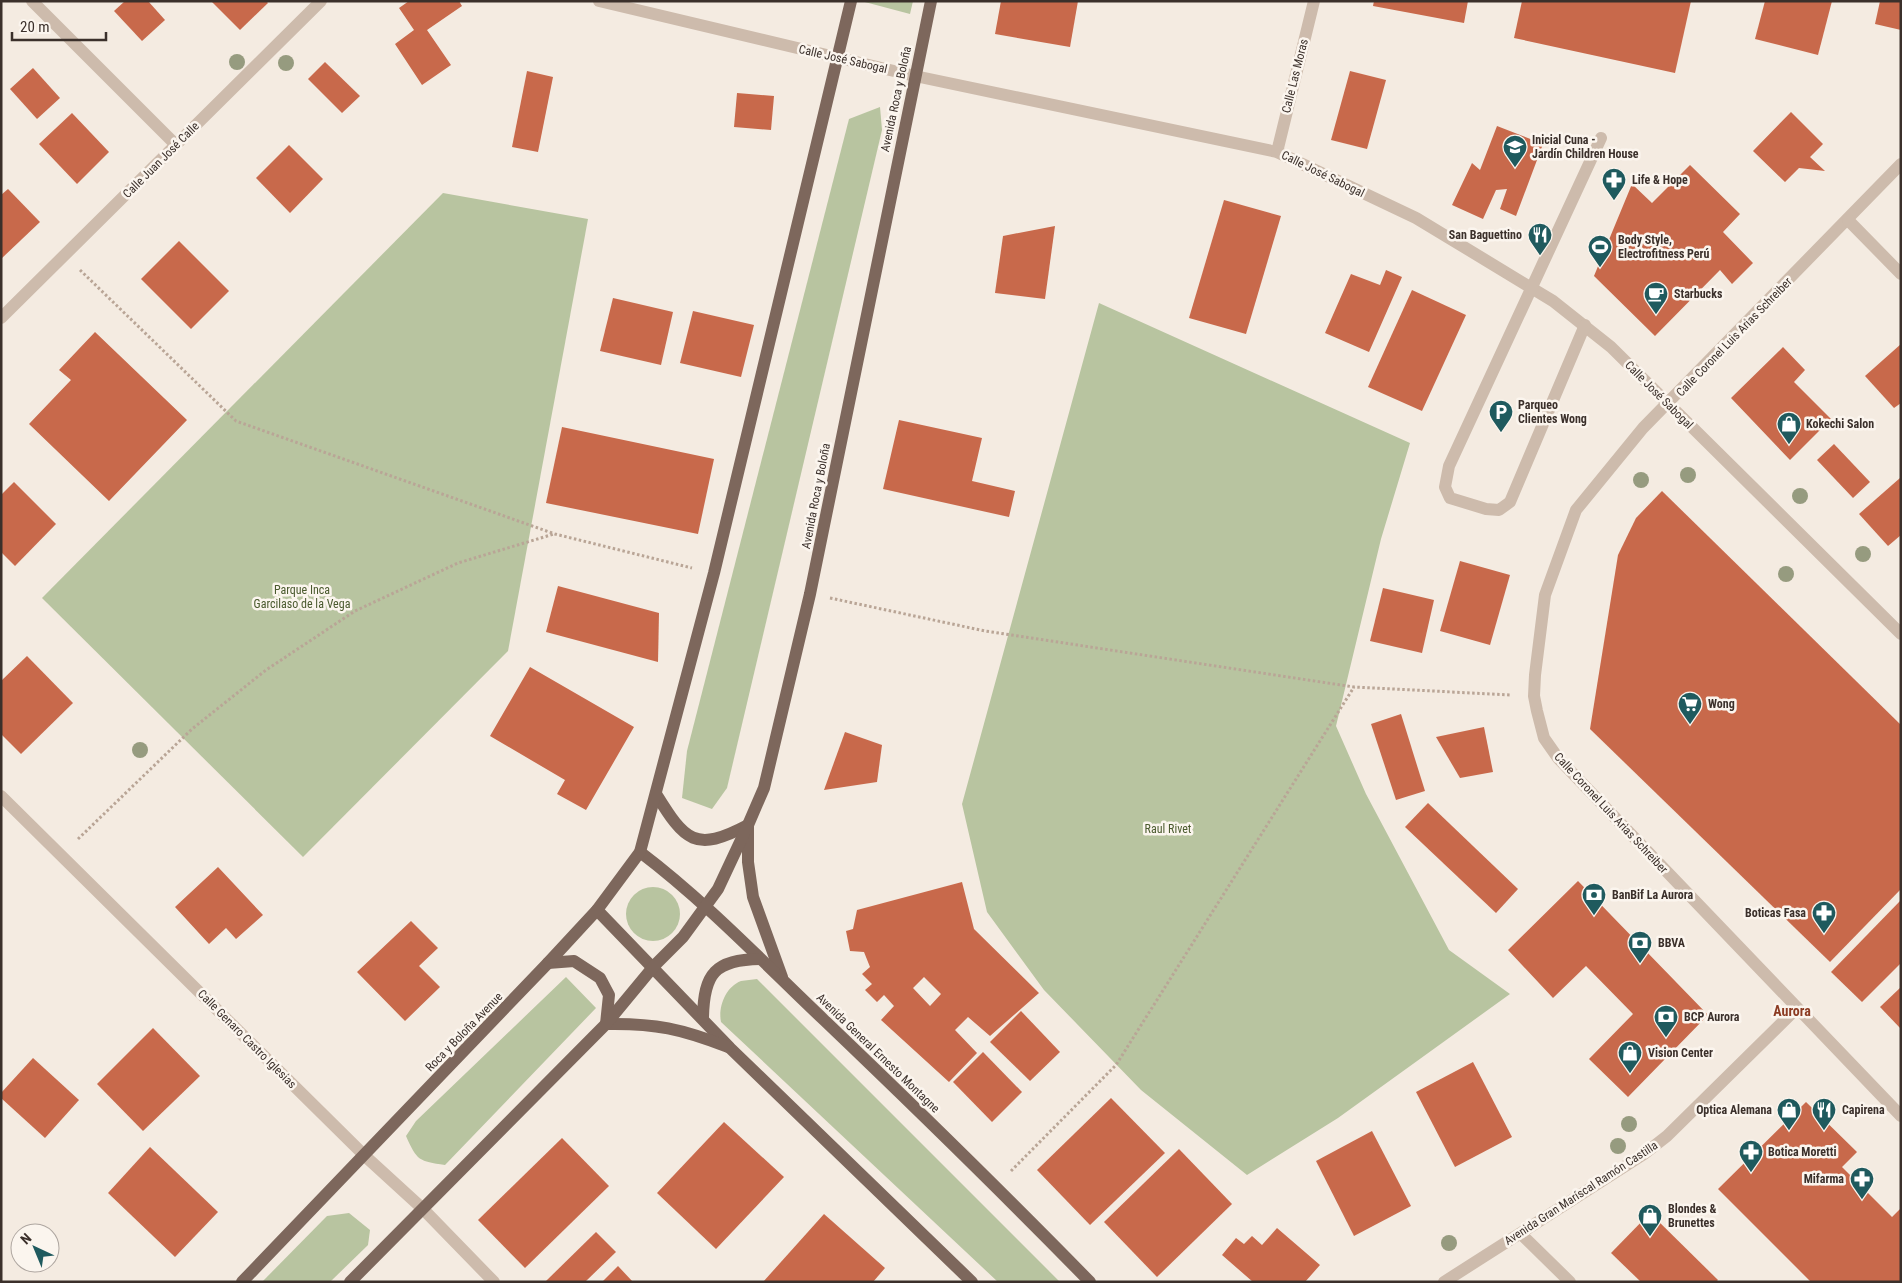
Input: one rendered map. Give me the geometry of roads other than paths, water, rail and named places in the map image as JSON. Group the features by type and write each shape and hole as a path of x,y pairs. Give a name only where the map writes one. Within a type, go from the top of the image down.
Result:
{"main road":[{"path":"784,981 753,897 748,862 748,825 726,837 707,842 686,835 671,818 656,794 714,573 851,1"},
{"name":"Avenida Roca y Boloña","path":"654,966 683,937 718,889 764,788 810,594 931,1"},
{"name":"Roca y Boloña Avenue","path":"242,1282 365,1156 598,910 640,852 656,794"},
{"name":"Avenida General Ernesto Montagne","path":"640,852 677,880 784,981 997,1186 1090,1282"},
{"path":"598,910 654,966 730,1048 972,1282"},
{"path":"702,1017 704,994 710,976 723,964 741,959 760,959"},
{"path":"548,963 574,961 600,978 609,995 606,1024"},
{"path":"350,1282 606,1024 654,966"},
{"path":"606,1024 642,1024 674,1028 730,1048"}],"street":[{"path":"32,1 176,145"},
{"name":"Calle Juan José Calle","path":"1,318 66,256 321,1"},
{"name":"Calle José Sabogal","path":"599,1 915,76 1277,152 1416,218 1531,287 1585,325 1668,404 1901,634"},
{"name":"Calle Las Moras","path":"1277,152 1314,1"},
{"path":"1585,325 1510,502 1499,510 1486,509 1450,498 1445,487 1449,466 1600,138"},
{"name":"Calle Coronel Luis Arias Schreiber","path":"1901,164 1643,428 1576,510 1545,595 1534,696 1544,738 1558,758 1796,1010 1901,1116"},
{"path":"1848,220 1901,274"},
{"name":"Calle Genaro Castro Iglesias","path":"1,796 365,1156 423,1209 494,1282"},
{"name":"Avenida Gran Maríscal Ramón Castilla","path":"1444,1282 1644,1154 1667,1136 1796,1010"},
{"path":"1521,1234 1570,1282"}],"place":[{"name":"Inicial Cuna - Jardín Children House","path":"1515,168"},
{"name":"Life & Hope","path":"1614,201"},
{"name":"San Baguettino","path":"1540,256"},
{"name":"Body Style, Electrofitness Perú","path":"1600,268"},
{"name":"Starbucks","path":"1656,315"},
{"name":"Parqueo Clientes Wong","path":"1501,433"},
{"name":"Kokechi Salon","path":"1789,445"},
{"name":"Wong","path":"1690,725"},
{"name":"BanBif La Aurora","path":"1594,916"},
{"name":"Boticas Fasa","path":"1824,934"},
{"name":"BBVA","path":"1640,964"},
{"name":"BCP Aurora","path":"1666,1038"},
{"name":"Vision Center","path":"1630,1074"},
{"name":"Optica Alemana","path":"1789,1131"},
{"name":"Capirena","path":"1824,1131"},
{"name":"Botica Moretti","path":"1751,1173"},
{"name":"Mifarma","path":"1862,1200"},
{"name":"Blondes & Brunettes","path":"1650,1237"}],"district":[{"name":"Aurora","path":"1792,1011"}],"park label":[{"name":"Parque Inca Garcilaso de la Vega","path":"302,597"},
{"name":"Raul Rivet","path":"1168,829"}]}
